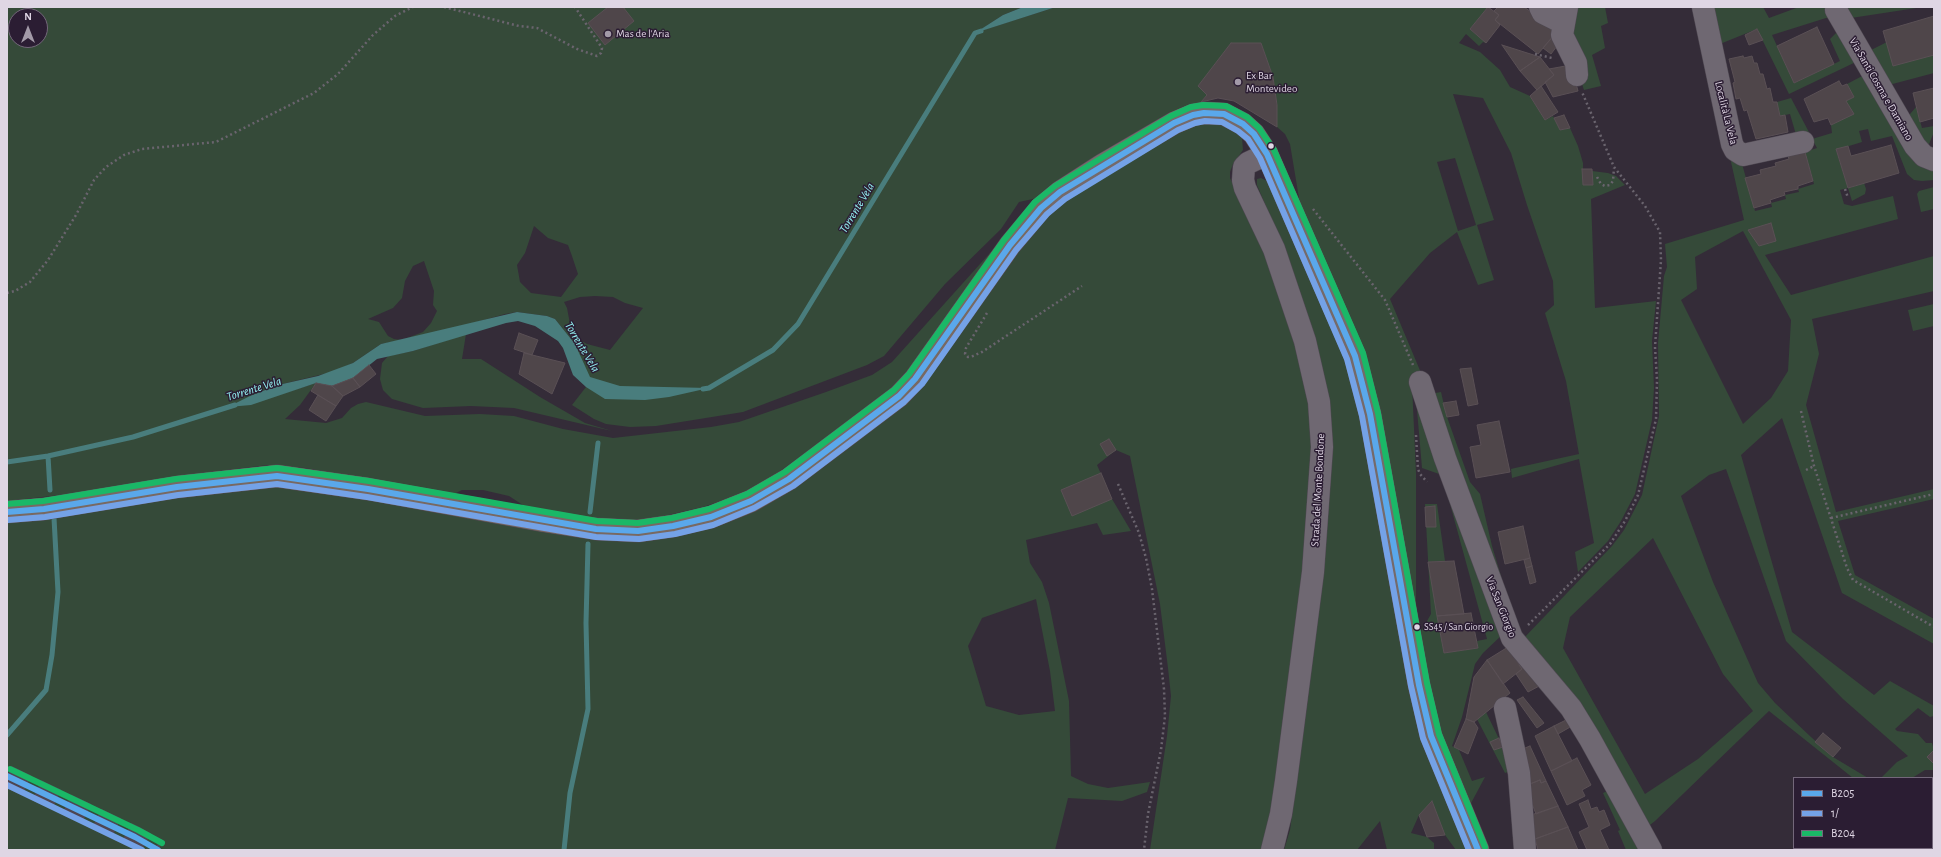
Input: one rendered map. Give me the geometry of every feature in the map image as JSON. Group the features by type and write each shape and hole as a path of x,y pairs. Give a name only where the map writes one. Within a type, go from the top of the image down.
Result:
{"highway":[{"path":"7,512 44,509 177,487 277,476 368,489 544,522 596,529 638,530 673,526 711,516 751,501 789,480 899,396 915,379 1010,245 1042,208"}],"main road":[{"path":"1042,208 1060,192 1102,165 1174,123 1193,115 1214,113 1234,118 1254,134 1267,154 1355,356 1370,414 1419,685 1431,736 1478,850"}],"street":[{"path":"1540,7 1543,13 1565,15 1562,35 1552,54 1576,64 1577,75"},
{"name":"Località La Vela","path":"1703,7 1734,150 1743,155 1803,142"},
{"name":"Via Santi Cosma e Damiano","path":"1836,10 1915,146 1924,156 1934,160"},
{"name":"Strada del Monte Bondone","path":"1267,154 1248,162 1244,167 1243,180 1245,188 1274,249 1305,342 1319,402 1322,447 1313,572 1282,807 1272,850"},
{"name":"Via San Giorgio","path":"1420,382 1445,458 1512,638 1575,714 1651,850"},
{"path":"1505,708 1519,773 1525,850"}],"path":[{"path":"7,293 15,291 30,282 48,260 76,215 94,180 106,167 124,155 142,149 216,142 314,93 338,74 373,35 389,20 413,7"},
{"path":"444,7 519,26 536,28 577,49 597,56 602,53 602,48 575,7"},
{"path":"1512,638 1532,622 1610,544 1625,522 1638,495 1644,476 1656,419 1657,380 1654,347 1661,260 1660,232 1645,206 1614,168 1578,82 1577,75"},
{"path":"1597,177 1601,184 1605,186 1610,185 1613,181 1614,168"},
{"path":"1845,189 1848,198"},
{"path":"1310,204 1385,300 1420,382"},
{"path":"989,309 966,348 965,354 968,356 973,356 982,352 1082,286"},
{"path":"1801,411 1814,466 1847,568 1853,580 1934,627"},
{"path":"1806,470 1814,466"},
{"path":"1118,484 1139,533 1146,558 1152,589 1164,689 1165,716 1161,750 1148,814 1144,850"},
{"path":"1831,518 1934,494"}],"shaded area":[{"path":"7,7 1023,7 1003,15 977,32 1056,7 1488,7 1470,29 1486,43 1483,42 1479,46 1466,34 1459,43 1480,52 1500,70 1510,87 1530,96 1545,120 1553,116 1560,130 1570,128 1578,146 1583,163 1583,185 1593,185 1592,171 1608,173 1616,176 1625,185 1591,199 1595,308 1656,301 1652,341 1654,388 1652,420 1635,494 1621,521 1608,541 1578,572 1575,552 1594,543 1579,459 1512,478 1511,469 1579,454 1566,381 1545,313 1554,305 1553,281 1511,153 1483,98 1453,94 1494,220 1477,225 1494,280 1478,285 1457,232 1430,253 1390,299 1424,380 1412,384 1416,473 1416,612 1394,487 1300,204 1290,144 1285,134 1277,127 1277,105 1273,77 1261,43 1198,86 1207,95 1201,102 1170,114 1042,197 1019,202 1001,229 945,284 884,356 867,365 743,412 656,426 630,427 606,424 594,419 572,405 586,387 592,386 575,344 555,319 547,316 517,312 452,329 407,338 423,332 431,323 437,311 433,305 434,291 424,261 413,266 405,281 402,298 393,308 368,319 379,322 388,336 394,339 402,340 381,344 353,363 332,372 278,385 257,393 256,402 316,383 300,405 285,419 326,423 342,418 351,408 366,402 425,416 480,414 514,416 563,429 613,438 711,427 739,422 872,375 892,362 1007,234 897,385 765,482 733,497 703,507 651,519 604,521 526,507 509,496 483,490 462,490 452,495 305,468 268,465 195,474 132,487 7,501","holes":["1455,158 1476,225 1458,231 1437,162","534,226 548,238 568,245 578,274 561,297 531,293 520,282 517,265 525,253","580,297 613,297 625,303 643,308 610,350 587,344 575,337 571,329 567,308 564,302"]},
{"path":"1023,7 1056,7 975,33 1003,15"},
{"path":"1571,7 1605,7 1608,23 1601,26 1605,48 1592,55 1601,86 1584,90 1566,30"},
{"path":"1709,7 1763,7 1769,18 1799,7 1836,7 1836,19 1826,18 1772,35 1794,83 1840,61 1830,39 1841,28 1860,60 1789,94 1757,29 1715,46"},
{"path":"1839,7 1923,7 1851,18"},
{"path":"1887,42 1934,55 1934,73 1885,86 1865,53"},
{"path":"1866,74 1934,165 1934,180 1914,180 1907,174 1892,136 1871,141 1868,129 1859,131 1862,142 1836,150 1848,188 1840,190 1844,204 1852,206 1893,196 1898,219 1765,255 1791,295 1934,256 1934,291 1812,319 1819,354 1806,405 1836,512 1934,489 1934,499 1838,521 1855,575 1934,619 1934,644 1842,593 1782,418 1741,455 1792,632 1874,695 1890,681 1934,706 1934,716 1930,717 1918,708 1895,729 1897,731 1918,734 1926,743 1932,743 1934,750 1927,757 1934,764 1934,770 1925,770 1914,777 1882,777 1897,762 1908,756 1843,699 1786,641 1726,469 1709,475 1681,496 1713,582 1758,683 1775,703 1833,757 1866,777 1852,777 1769,711 1646,828 1523,639 1612,546 1624,530 1642,495 1659,416 1658,343 1664,276 1667,267 1665,244 1744,220 1729,153 1741,160 1755,211 1772,207 1771,203 1786,199 1785,195 1799,192 1798,189 1814,184 1805,152 1817,148 1812,139 1832,133 1831,125 1853,114 1846,101 1854,97 1847,84","holes":["1743,231 1791,320 1788,371 1771,398 1743,424 1681,300 1697,289 1695,257","1653,538 1723,674 1753,711 1698,759 1645,794 1563,648 1570,617"]},
{"path":"1791,98 1811,136 1797,138 1790,114 1780,116 1777,102"},
{"path":"1916,107 1922,128 1934,126 1934,132 1927,149 1905,120"},
{"path":"1205,121 1227,126 1242,138 1243,150 1233,164 1230,172 1230,178 1261,243 1305,373 1313,449 1309,514 1293,663 1265,850 1150,850 1167,736 1171,696 1160,604 1130,456 1116,450 1097,465 1112,499 1131,531 1103,535 1097,523 1026,540 1030,563 1042,582 1049,603 1069,701 1071,776 1088,784 1108,788 1150,782 1147,792 1122,801 1068,798 1055,850 7,850 7,517 268,485 628,538 804,478 824,467 872,427 967,317 1059,201 1159,140","holes":["1036,599 1050,671 1055,711 1019,715 986,706 968,646 982,618"]},
{"path":"1261,178 1267,181 1349,364 1469,850 1456,850 1445,835 1432,801 1419,815 1411,833 1427,837 1434,843 1434,850 1387,850 1380,821 1357,850 1284,850 1290,830 1308,698 1325,517 1312,335 1291,266 1257,185 1257,179"},
{"path":"1864,183 1866,189 1865,194 1852,201 1848,188"},
{"path":"1934,187 1934,209 1921,212 1917,194 1919,191"},
{"path":"1934,304 1934,326 1913,331 1908,310"},
{"path":"517,312 547,316 555,319 575,344 590,377 620,386 709,388 669,397 645,400 605,399 586,387 573,375 563,348 558,341 535,326 518,321 506,323 413,351 377,359 353,378 332,386 316,383 251,405 228,407 250,396 278,385 318,376 353,363 381,344"},
{"path":"466,334 462,359 481,359 540,397 585,423 612,431 514,408 471,406 423,408 392,399 383,390 380,379 382,363 388,356 413,351"},
{"path":"1441,392 1446,414 1470,482 1480,494 1492,546 1510,606 1430,394"},
{"path":"1425,409 1442,475 1422,468 1417,410"},
{"path":"1444,482 1503,634 1483,653 1475,664 1462,717 1452,746 1459,750 1472,781 1485,777 1469,807 1442,742 1419,635 1431,614 1428,563 1444,653 1478,648 1477,641 1487,639"},
{"path":"1425,504 1437,504 1445,561 1428,562"},
{"path":"1486,712 1513,770 1505,773 1477,719"},
{"path":"1612,789 1644,850 1626,850 1618,831 1620,830 1603,793"},
{"path":"1934,842 1934,850 1856,850 1933,849"}],"building":[{"name":"Mas de l'Aria","path":"608,7 623,7 634,21 605,45 588,23"},
{"path":"1488,7 1499,15 1495,20 1500,25 1486,43 1470,29"},
{"path":"1498,7 1524,7 1538,17 1555,34 1538,54 1495,20 1499,15 1494,11"},
{"path":"1934,16 1934,55 1893,66 1883,31"},
{"path":"1817,27 1834,64 1794,83 1777,46"},
{"path":"1757,29 1763,40 1749,45 1745,35"},
{"path":"1553,36 1560,42 1551,54 1543,48"},
{"name":"Ex Bar Montevideo","path":"1231,43 1261,43 1273,77 1277,105 1277,127 1234,101 1218,98 1201,102 1207,95 1198,86"},
{"path":"1502,45 1540,57 1520,71"},
{"path":"1743,56 1744,58 1752,56 1754,63 1757,63 1760,74 1763,74 1767,89 1770,88 1773,102 1777,102 1780,116 1785,115 1788,132 1756,139 1747,110 1744,111 1740,98 1736,99 1733,83 1735,82 1729,59"},
{"path":"1540,57 1554,75 1537,90 1520,71"},
{"path":"1571,65 1578,91 1553,97 1545,82 1554,75 1549,69"},
{"path":"1839,81 1842,86 1847,84 1854,97 1846,101 1854,114 1831,125 1828,118 1814,122 1804,99"},
{"path":"1541,86 1558,112 1545,120 1530,96"},
{"path":"1934,88 1934,118 1920,122 1913,93"},
{"path":"1564,115 1570,128 1560,130 1554,118"},
{"path":"1891,145 1899,173 1848,188 1836,149 1848,146 1851,156"},
{"path":"1805,152 1813,181 1798,186 1798,189 1784,192 1785,195 1770,200 1771,203 1754,208 1745,178 1761,174 1760,170 1776,166 1775,163 1789,159 1788,156"},
{"path":"1582,169 1592,169 1593,185 1583,185"},
{"path":"1771,223 1776,241 1759,246 1748,230"},
{"path":"519,333 538,340 532,355 514,349"},
{"path":"524,353 565,363 552,394 519,374"},
{"path":"369,365 376,374 360,387 353,378"},
{"path":"1471,368 1478,404 1468,406 1460,369"},
{"path":"353,378 360,387 343,396 332,386"},
{"path":"316,383 332,386 343,396 336,406 311,391"},
{"path":"318,395 336,406 326,421 309,410"},
{"path":"1456,401 1459,415 1447,417 1443,403"},
{"path":"1499,421 1510,472 1476,478 1470,447 1481,445 1477,425"},
{"path":"1109,439 1116,450 1107,456 1100,444"},
{"path":"1101,473 1112,499 1072,516 1061,490"},
{"path":"1435,506 1436,527 1426,527 1425,507"},
{"path":"1523,526 1530,558 1505,564 1498,532"},
{"path":"1530,558 1532,566 1526,568 1524,560"},
{"path":"1454,561 1464,614 1437,616 1428,562"},
{"path":"1532,566 1536,582 1530,584 1526,568"},
{"path":"1471,613 1478,648 1444,653 1437,616"},
{"path":"1508,647 1522,669 1503,684 1487,660"},
{"path":"1487,660 1510,693 1474,722 1466,719 1474,677"},
{"path":"1524,661 1543,684 1528,692 1516,674 1522,669 1519,665"},
{"path":"1523,697 1544,723 1537,728 1517,700"},
{"path":"1466,719 1474,722 1478,728 1468,754 1454,747"},
{"path":"1568,719 1572,726 1558,734 1554,726"},
{"path":"1554,726 1572,761 1551,771 1535,736"},
{"path":"1823,733 1841,748 1833,757 1815,742"},
{"path":"1499,738 1503,747 1494,750 1490,742"},
{"path":"1530,746 1546,781 1541,783 1540,780 1525,786 1520,750"},
{"path":"1934,750 1934,764 1927,757"},
{"path":"1577,758 1591,785 1582,790 1585,796 1567,805 1551,771"},
{"path":"1540,780 1541,783 1546,781 1558,806 1536,814 1525,786"},
{"path":"1933,798 1934,799 1933,842"},
{"path":"1588,800 1591,809 1597,807 1599,812 1604,810 1610,825 1600,830 1609,850 1587,850 1579,832 1589,827 1579,804"},
{"path":"1432,801 1445,835 1427,837 1419,815"},
{"path":"1558,806 1568,827 1535,839 1528,816"},
{"path":"1568,827 1578,850 1538,850 1535,839"}],"waterway":[{"name":"Torrente Vela","path":"703,389 709,388 773,350 798,324 975,33 981,31"},
{"name":"Torrente Vela","path":"7,462 48,456 133,437 235,405"},
{"path":"590,512 598,443"},
{"path":"48,456 50,490"},
{"path":"7,735 46,690 52,655 58,592 54,518"},
{"path":"564,850 570,793 588,709 586,623 588,544"}],"tunnel":[{"path":"7,776 135,837 158,850"}],"transit line":[{"name":"B204","path":"7,504 43,501 176,479 277,468 369,481 597,521 638,523 672,518 709,509 747,494 785,472 894,390 909,374 1004,240 1035,202 1055,186 1171,116 1191,107 1203,105 1226,106 1247,117 1259,128 1274,150 1363,353 1378,413 1427,683 1439,734 1485,847"},
{"name":"B205","path":"7,512 44,509 177,487 277,476 368,489 596,529 638,531 673,526 711,517 751,501 789,479 899,396 915,379 1010,245 1041,208 1060,192 1174,123 1193,115 1204,113 1224,114 1243,124 1254,134 1267,154 1355,356 1370,414 1419,685 1431,736 1478,850"},
{"name":"1/","path":"8,520 45,517 178,495 277,484 367,497 596,537 639,539 675,534 713,525 754,508 793,486 904,402 922,384 1016,250 1047,214 1065,199 1178,130 1195,123 1205,121 1222,122 1238,131 1248,139 1260,158 1347,359 1362,416 1411,686 1423,738 1469,850"},
{"name":"B204","path":"10,769 162,843"},
{"name":"B205","path":"7,776 135,837 158,850"},
{"name":"1/","path":"7,785 142,850"}],"place":[{"name":"Mas de l'Aria","path":"608,34"},
{"name":"Ex Bar Montevideo","path":"1238,82"},
{"name":"SS45 / San Giorgio","path":"1417,627"}]}
